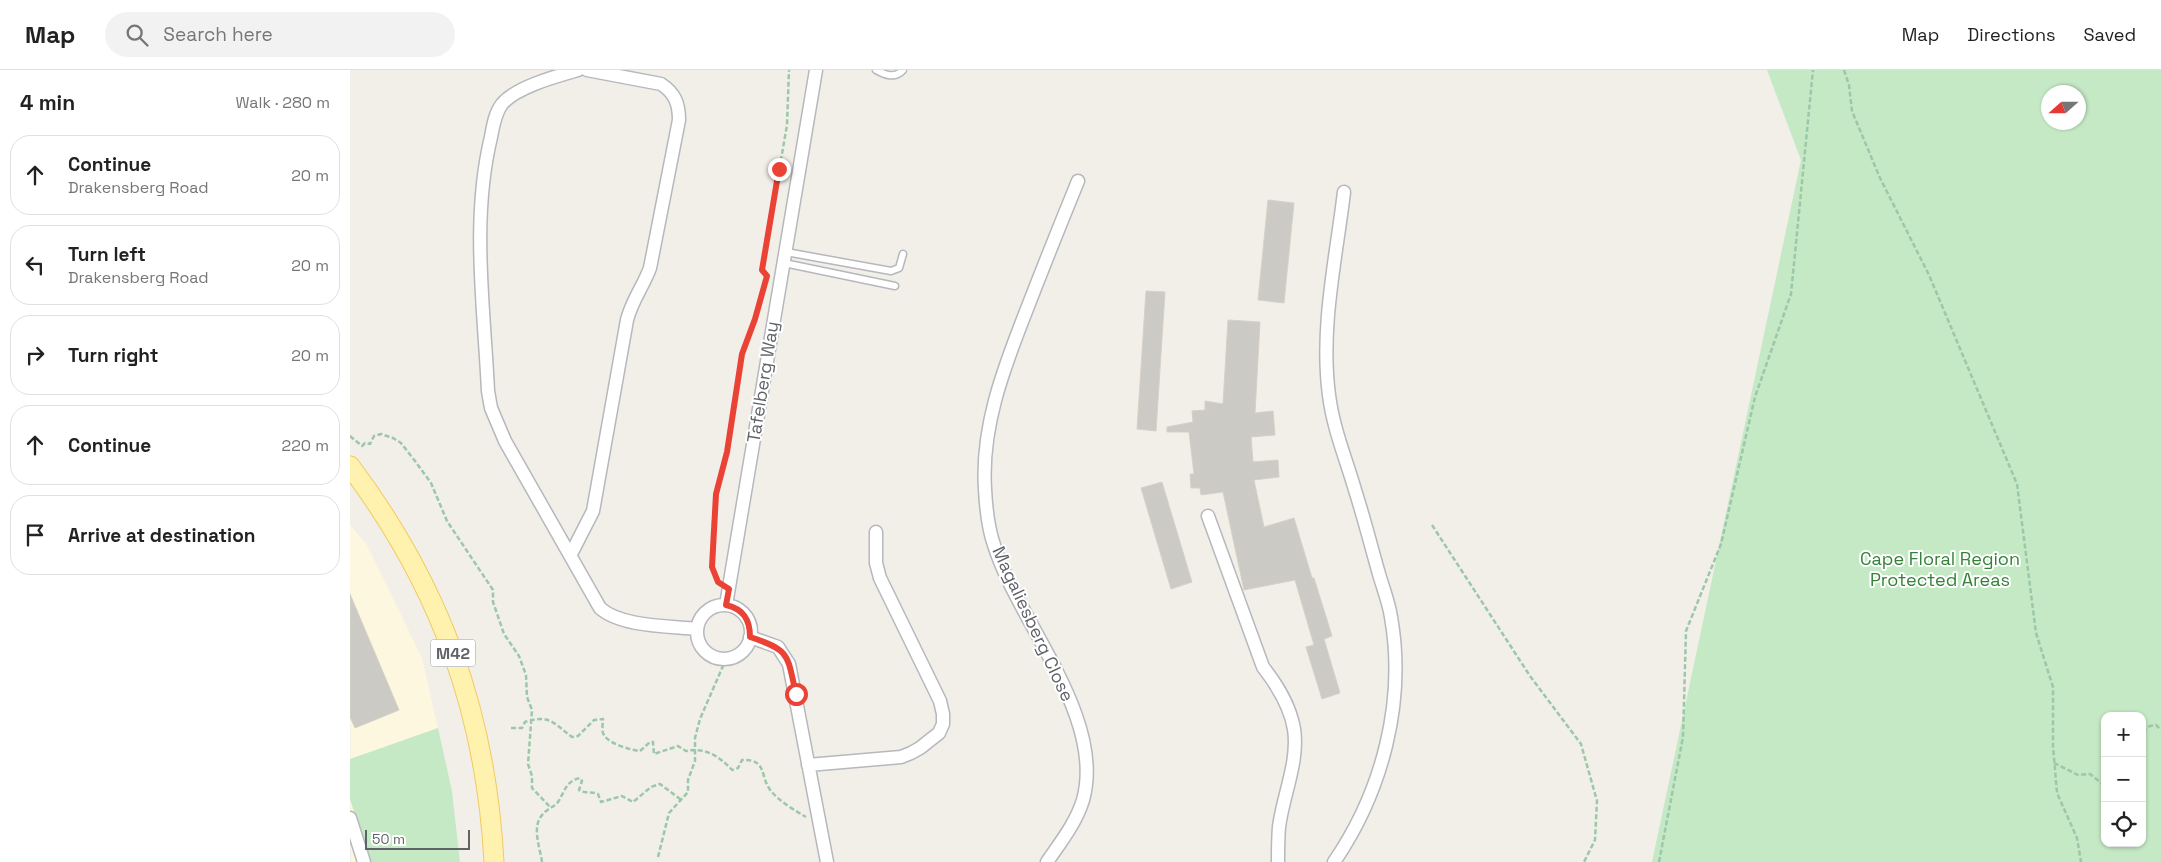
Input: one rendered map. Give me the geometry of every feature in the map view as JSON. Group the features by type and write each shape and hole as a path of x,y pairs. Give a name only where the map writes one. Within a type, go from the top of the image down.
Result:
{"main road":[{"name":"M42","path":"350,466 400,538 427,590 452,650 467,694 483,760 494,862"}],"street":[{"path":"578,70 525,89 502,105 495,119 487,154 479,230 488,391 491,408 505,441 600,608 607,614 633,622 697,628"},
{"path":"571,554 594,511 626,320 630,304 645,282 650,268 679,120 679,107 676,99 669,89 662,84 586,70"},
{"name":"Tafelberg Way","path":"726,605 816,70"},
{"name":"Magaliesberg Close","path":"1047,862 1077,816 1083,799 1086,774 1084,740 1069,700 1009,580 994,545 985,488 989,431 996,394 1029,304 1078,181"},
{"path":"1334,862 1358,824 1383,758 1390,728 1395,659 1391,617 1355,488 1342,453 1329,398 1326,370 1326,335 1344,192"},
{"path":"1208,516 1263,667 1275,683 1287,705 1294,729 1294,758 1279,827 1278,862"},
{"path":"808,765 901,757 920,748 931,740 939,732 943,724 940,701 880,578 876,563 876,532"},
{"path":"726,605 735,607 747,619 750,637 743,651 736,656 726,659 712,656 705,652 697,637 697,628 704,614 718,606 726,605"},
{"path":"750,637 778,647 786,657 796,694 827,862"},
{"path":"350,818 364,862"}],"lane":[{"path":"876,70 890,76 903,70"},
{"path":"785,257 896,271 901,265 903,254"},
{"path":"785,257 895,286"}],"path":[{"path":"729,589 718,582 712,567 716,494 727,452 742,354 755,319 767,276 762,270 787,125 789,70"},
{"path":"1659,862 1682,737 1686,631 1721,544 1756,397 1791,294 1813,70"},
{"path":"1844,70 1849,85 1852,111 1880,178 1929,275 2017,484 2036,633 2053,687 2054,763 2057,793 2077,838 2081,862"},
{"path":"350,436 362,446 365,443 370,444 374,436 380,434 401,443 431,483 447,522 493,590 494,602 504,634 519,656 526,675 527,697 532,710 528,764 532,776 532,788 551,808"},
{"path":"1432,526 1530,676 1580,744 1597,801 1595,840 1584,862"},
{"path":"658,857 669,813 688,792 688,780 695,761 695,738 700,719 726,659"},
{"path":"511,728 522,728 525,722 542,718 556,723 572,737 578,736 594,720 603,719 602,733 605,738 628,749 640,751 650,742 653,742 654,754 678,746 686,751 695,749 710,752 732,770 738,768 742,760 752,760 760,765 770,790 794,810 810,820"},
{"path":"2146,728 2156,725 2161,730"},
{"path":"2054,763 2078,775 2090,774 2101,783"},
{"path":"542,862 537,830 538,819 557,804 565,788 572,780 580,778 582,781 579,790 598,794 601,802 622,796 633,802 651,787 660,784 680,799"}],"shaded area":[{"path":"350,525 367,545 422,658 452,791 460,862 351,862"}],"green space":[{"name":"Cape Floral Region Protected Areas","path":"1767,70 2161,70 2161,862 1652,862 1801,160"},
{"path":"438,728 452,791 460,862 370,862 350,799 350,759"}],"building":[{"path":"1268,200 1294,203 1284,303 1258,300"},
{"path":"1146,291 1165,292 1156,431 1137,429"},
{"path":"1228,320 1260,322 1255,413 1273,411 1275,435 1251,437 1253,462 1278,460 1279,477 1254,480 1264,527 1294,518 1312,578 1314,578 1332,636 1324,639 1340,693 1322,699 1306,647 1314,645 1295,580 1244,590 1223,492 1201,495 1200,488 1191,488 1190,474 1194,474 1189,432 1167,432 1167,427 1193,422 1192,411 1205,410 1205,401 1223,404"},
{"path":"1162,482 1192,582 1171,589 1141,488"},
{"path":"350,594 399,710 355,728 350,717"}],"route":[{"path":"779,169 762,270 767,276 755,319 742,354 727,452 716,494 712,534 712,567 718,582 729,589 726,605 735,607 747,619 750,637 778,647 786,657 796,694"}]}
